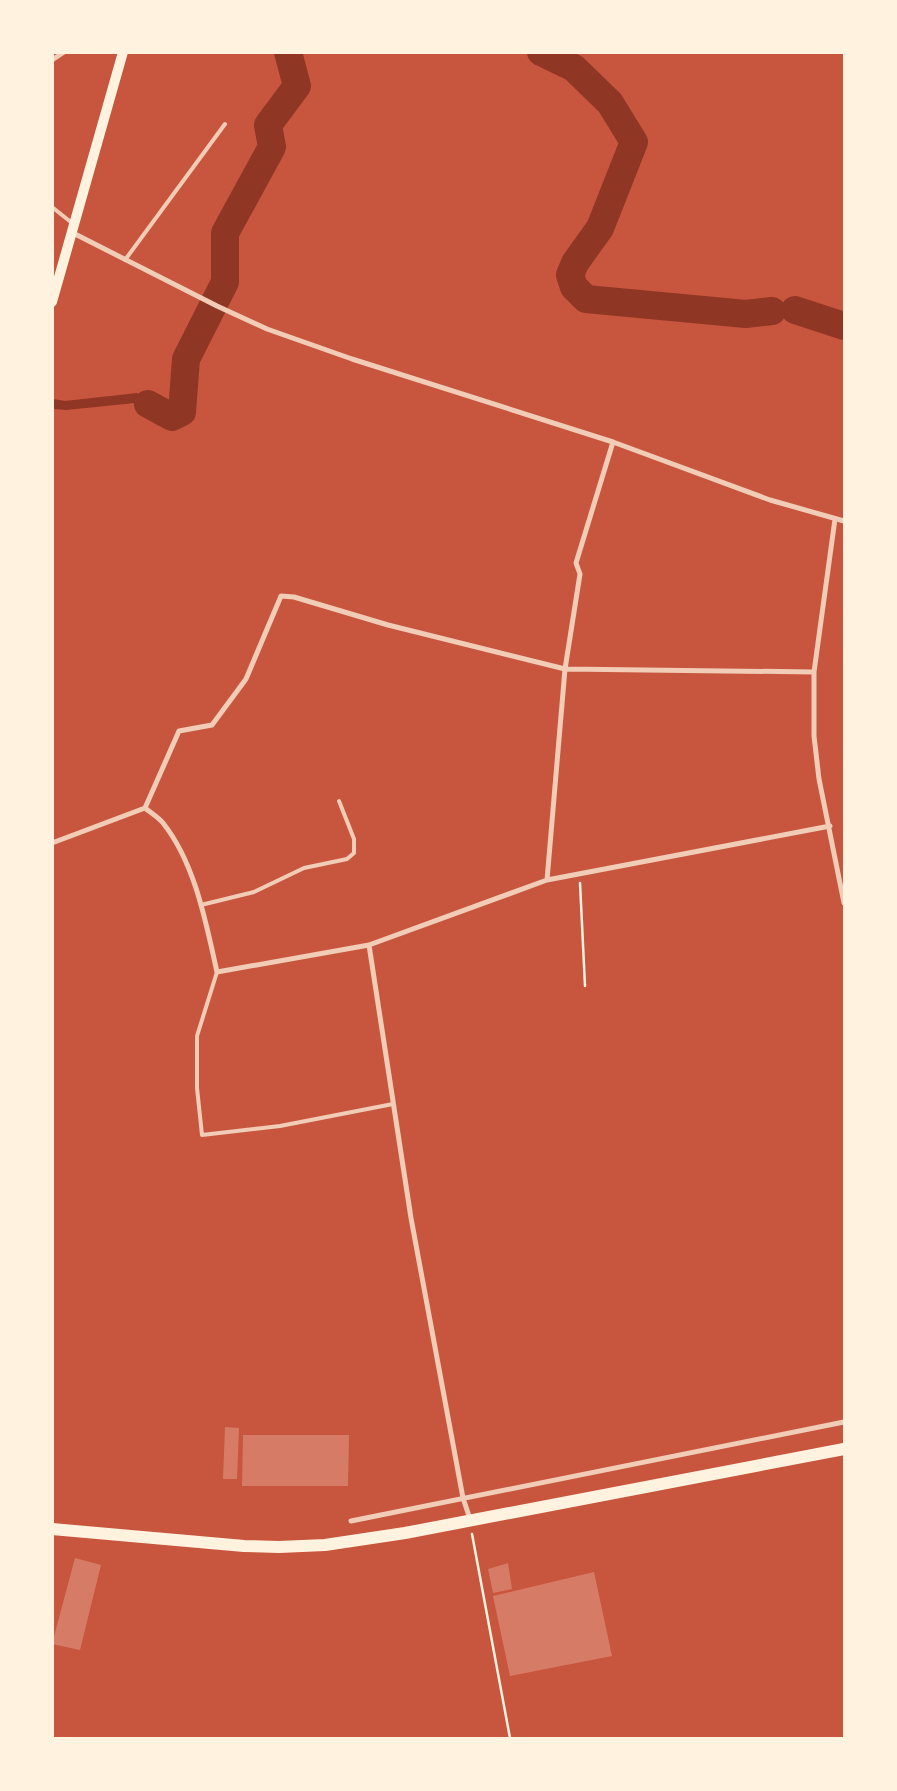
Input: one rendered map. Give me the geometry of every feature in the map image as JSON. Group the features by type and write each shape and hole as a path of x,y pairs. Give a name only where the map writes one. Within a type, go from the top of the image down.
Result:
{"main road":[{"path":"52,302 123,52"},
{"path":"52,1529 215,1544 279,1547 325,1545 362,1540 844,1449"}],"street":[{"path":"52,60 64,52"},
{"path":"74,229 125,260 217,306 267,328 352,358 613,442 770,500 844,521"},
{"path":"547,880 565,669 580,574 576,563 613,442"},
{"path":"835,519 814,672 814,736 819,779 844,903"},
{"path":"52,843 145,808 179,731 212,725 246,679 281,596 294,597 388,625 565,669 814,672"},
{"path":"145,808 162,822 179,847 201,905 217,972 369,944 547,880 830,826"},
{"path":"369,944 410,1218 463,1498 470,1520"},
{"path":"351,1521 844,1422"}],"lane":[{"path":"125,260 225,124"},
{"path":"52,207 74,229"},
{"path":"201,905 254,892 304,868 347,859 354,853 354,839 339,801"},
{"path":"217,972 197,1036 196,1088 202,1135 280,1126 393,1104"}],"path":[{"path":"580,874 584,986"},
{"path":"470,1520 510,1738"}],"shaded area":[{"path":"137,393 172,412 179,410 186,415 173,422 135,403 66,410 53,409 53,399 65,401"}],"building":[{"path":"225,1427 239,1428 237,1479 223,1479"},
{"path":"243,1435 349,1435 348,1486 242,1486"},
{"path":"75,1558 101,1565 80,1650 52,1644"},
{"path":"508,1563 512,1589 493,1593 488,1569"},
{"path":"594,1572 612,1656 510,1676 493,1596"}],"waterway":[{"path":"148,404 172,417 182,412 186,359 225,282 225,233 272,147 268,125 297,86 288,52"},
{"path":"541,52 574,68 610,103 634,142 600,228 575,263 570,275 574,287 586,299 746,314 772,311"},
{"path":"795,310 844,326"}]}
